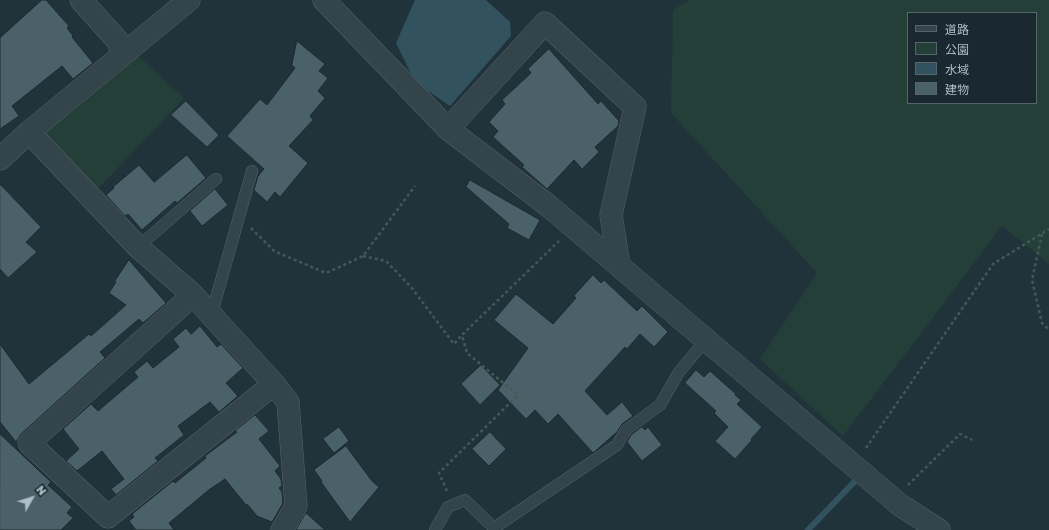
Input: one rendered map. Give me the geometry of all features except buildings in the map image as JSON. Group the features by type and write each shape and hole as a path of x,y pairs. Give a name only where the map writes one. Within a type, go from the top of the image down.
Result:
{"street":[{"path":"81,0 117,40 124,54"},
{"path":"0,159 29,132 189,0"},
{"path":"324,0 448,129 550,207 894,499 939,530"},
{"path":"448,129 545,22 635,108 611,215 619,265"},
{"path":"29,132 138,247 193,295 274,384 288,402 296,506 282,530"},
{"path":"193,295 29,443 108,517 274,384"}],"lane":[{"path":"212,316 252,171"},
{"path":"138,247 216,179"},
{"path":"435,530 448,507 465,500 494,528 617,445 626,430 660,405 679,372 706,340"}],"path":[{"path":"239,218 274,251 326,273 363,256 415,186"},
{"path":"363,256 386,261 411,287 454,344 574,227"},
{"path":"854,465 993,264 1049,229"},
{"path":"1042,233 1032,280 1042,323 1049,330"},
{"path":"454,504 438,473 518,395 467,353 462,335"},
{"path":"894,499 960,434 972,440"}],"green space":[{"path":"689,0 1049,0 1049,264 1002,226 843,436 760,359 817,273 671,113 673,10"},
{"path":"136,54 184,98 96,191 40,134"}],"water":[{"path":"415,0 486,0 510,22 511,36 450,106 415,82 396,43"}],"waterway":[{"path":"808,530 857,479"}]}
